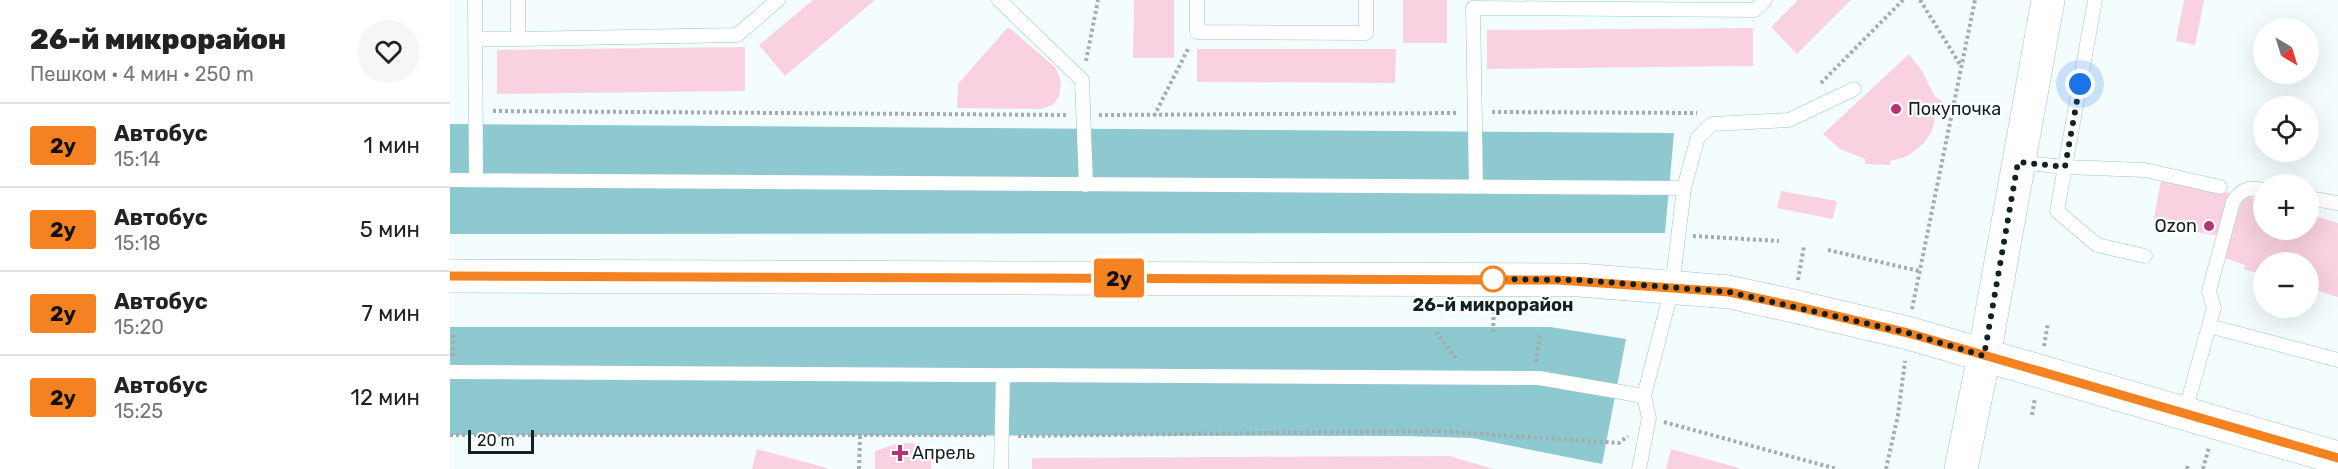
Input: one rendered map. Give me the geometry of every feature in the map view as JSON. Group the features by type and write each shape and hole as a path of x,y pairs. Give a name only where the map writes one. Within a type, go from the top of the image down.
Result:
{"street":[{"path":"1961,469 1984,356 2048,0"},
{"path":"450,276 1579,280 1729,292 1908,333 2185,412 2304,454 2338,458"}],"lane":[{"path":"475,0 476,179"},
{"path":"518,0 519,39"},
{"path":"475,39 737,35 778,0"},
{"path":"999,0 1082,80 1086,185"},
{"path":"1197,0 1197,32 1366,33 1366,0"},
{"path":"1476,187 1473,4 1755,10 1765,0"},
{"path":"2095,0 2057,211 2097,245 2145,256"},
{"path":"1639,469 1649,418 1644,396 1672,288 1684,188 1698,137 1712,124 1789,120 1854,89"},
{"path":"2018,162 2065,167 2145,170 2220,187"},
{"path":"450,180 1684,188"},
{"path":"2185,412 2214,308 2209,291 2234,202 2239,193 2247,188 2253,189"},
{"path":"2319,200 2338,203"},
{"path":"2208,326 2338,360"},
{"path":"450,372 1534,378 1644,396"},
{"path":"1001,469 1003,375"}],"path":[{"path":"1082,80 1098,0"},
{"path":"1816,89 1903,0"},
{"path":"1920,0 1962,66"},
{"path":"1886,469 1898,415 1908,333 1919,272 1975,0"},
{"path":"1154,116 1197,32"},
{"path":"475,111 1154,116 1474,112 1698,113"},
{"path":"1679,235 1779,241"},
{"path":"1794,306 1804,246"},
{"path":"1828,250 1919,272"},
{"path":"2045,339 2048,323"},
{"path":"1436,332 1470,378"},
{"path":"1534,378 1540,333"},
{"path":"450,435 860,436 1437,431 1618,443 1649,418 1837,469"},
{"path":"859,469 860,436"}],"shaded area":[{"path":"450,124 1674,133 1665,233 450,234"},
{"path":"450,327 1550,327 1626,339 1602,464 1472,438 1404,436 450,435"}],"building":[{"path":"813,0 875,0 785,76 759,45"},
{"path":"1134,0 1174,0 1174,58 1133,58"},
{"path":"1403,0 1447,0 1447,43 1403,43"},
{"path":"1798,0 1851,0 1797,54 1771,27"},
{"path":"2184,0 2204,0 2195,45 2176,41"},
{"path":"1008,27 1056,68 1061,82 1059,96 1053,105 1041,109 957,108 958,84"},
{"path":"1753,28 1753,66 1487,69 1487,30"},
{"path":"745,47 745,91 497,94 497,50"},
{"path":"1197,49 1396,49 1395,83 1197,82"},
{"name":"Покупочка","path":"1909,54 1922,71 1935,97 1942,101 1941,118 1935,117 1932,131 1924,143 1908,156 1890,161 1890,165 1865,164 1865,159 1840,149 1823,134"},
{"path":"2161,180 2231,193 2223,237 2153,224"},
{"path":"1781,191 1837,201 1833,219 1777,208"},
{"path":"2243,195 2253,198 2253,240 2319,240 2319,217 2338,223 2338,297 2319,291 2319,252 2253,252 2253,272 2244,269 2245,265 2225,258"},
{"path":"899,443 912,443 931,451 931,469 875,469 875,451"},
{"path":"757,449 827,468 827,469 752,469"},
{"path":"1671,449 1739,468 1739,469 1666,469"},
{"path":"1449,456 1494,469 1032,469 1032,458"}],"bus line":[{"name":"2у","path":"450,276 1579,280 1729,292 1908,333 2338,458"}],"place":[{"name":"Покупочка","path":"1896,109"},
{"name":"Ozon","path":"2209,226"},
{"name":"26-й микрорайон","path":"1493,279"},
{"name":"Апрель","path":"900,453"}],"route":[{"path":"1493,279 1579,280 1729,292 1908,333 1984,356 2018,162 2065,167 2080,84"}]}
